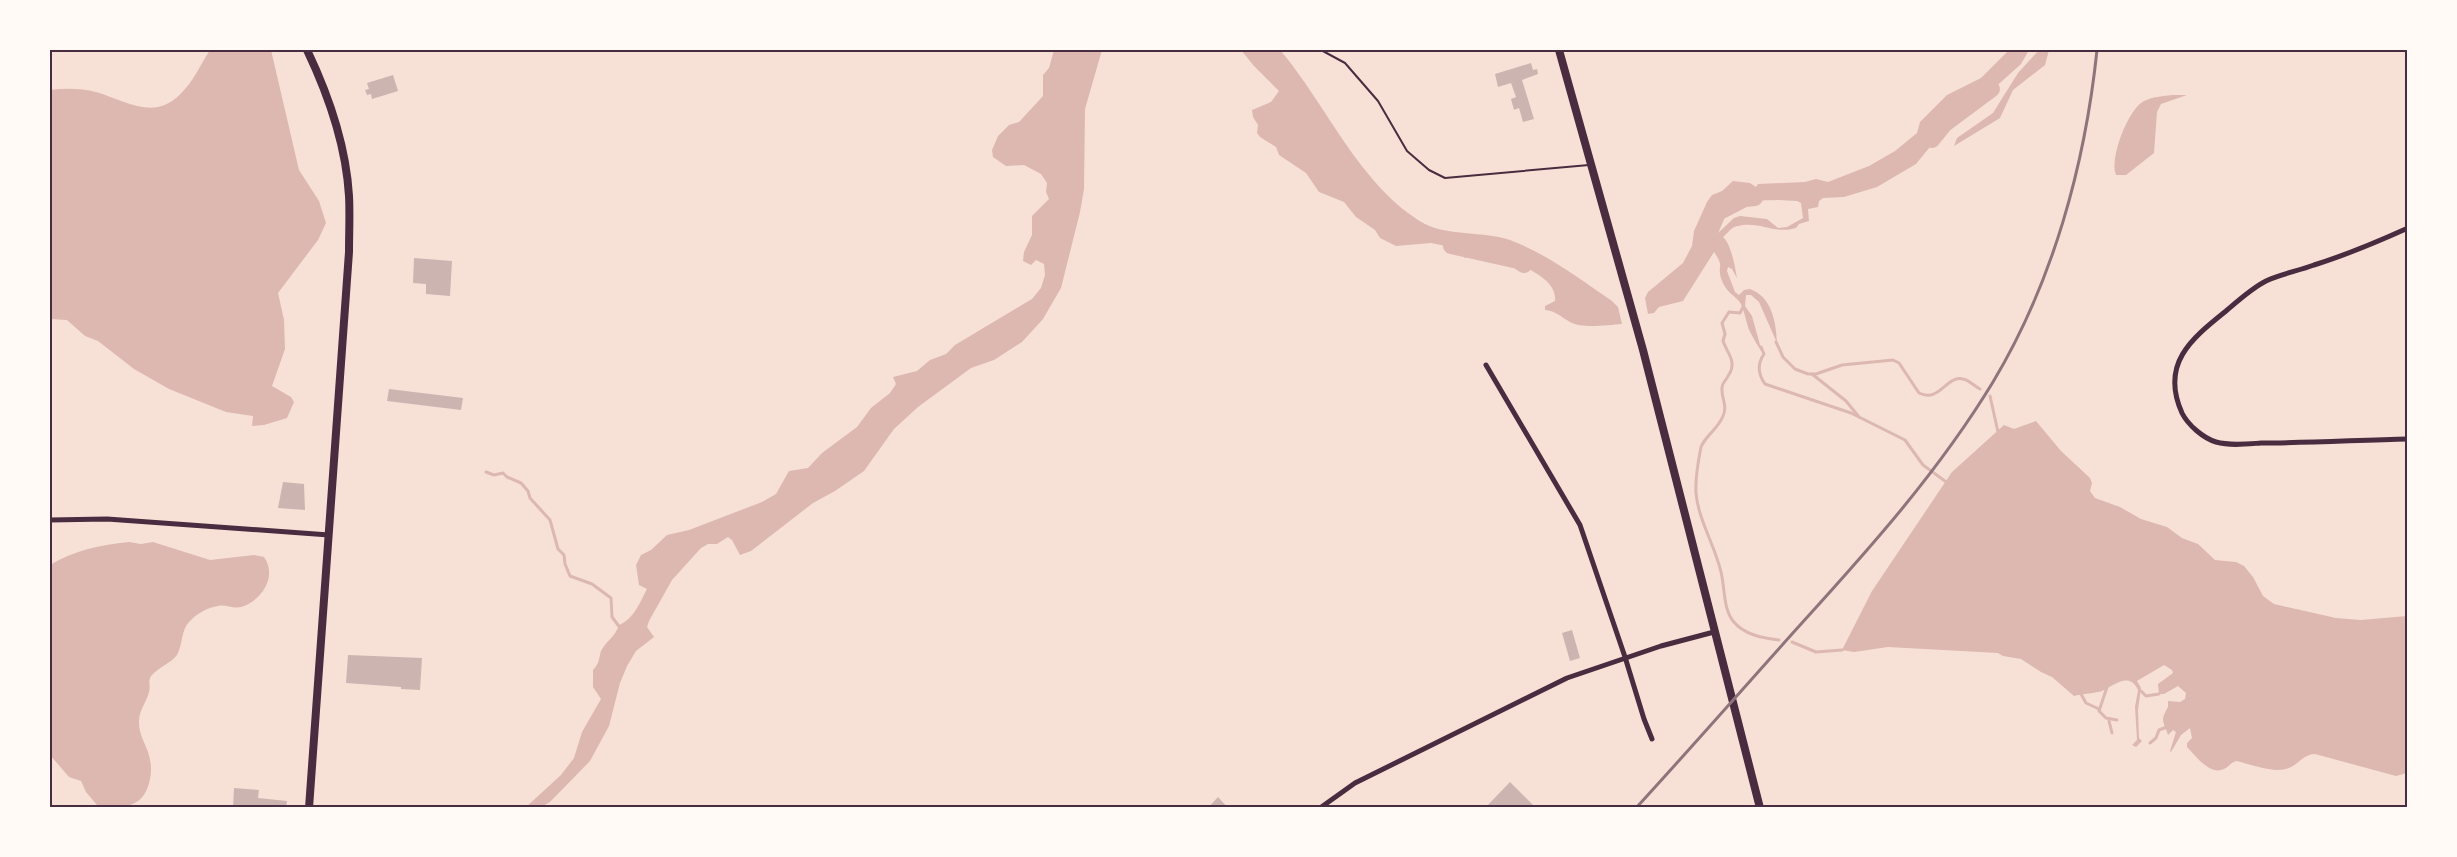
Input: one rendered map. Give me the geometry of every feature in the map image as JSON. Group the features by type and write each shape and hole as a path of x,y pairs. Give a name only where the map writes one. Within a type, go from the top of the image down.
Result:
{"main road":[{"path":"307,50 323,83 340,136 349,196 349,252 309,807"},
{"path":"1558,50 1643,350 1760,807"}],"street":[{"path":"2408,228 2256,287 2215,319 2186,346 2176,366 2174,380 2178,404 2185,418 2194,428 2214,442 2224,444 2408,439"},
{"path":"1486,366 1577,520 1652,739"},
{"path":"50,520 107,519 329,535"},
{"path":"1320,807 1355,783 1521,699 1577,674 1625,657 1714,632"}],"lane":[{"path":"1321,50 1345,63 1378,101 1407,150 1429,170 1445,178 1592,164"}],"shaded area":[{"path":"210,50 271,50 299,170 319,201 326,223 318,240 278,293 284,320 285,349 272,386 291,397 294,402 287,418 264,425 252,426 253,416 226,412 169,389 134,369 98,341 85,336 67,320 50,319 50,90 85,90 142,107 153,108 164,105 185,89"},
{"path":"1054,50 1102,50 1085,109 1084,189 1080,212 1061,288 1043,319 1022,342 994,360 971,368 918,407 894,429 864,471 813,503 751,551 740,555 728,537 717,544 708,544 701,548 672,580 649,621 647,627 654,637 636,651 627,666 620,683 609,726 590,761 550,802 541,807 526,807 561,775 574,758 582,732 601,699 593,687 593,670 603,647 619,625 633,614 647,589 639,585 636,565 641,555 651,550 667,535 689,530 762,502 776,494 789,471 808,468 822,453 857,427 871,408 890,393 896,384 893,377 917,371 930,360 946,354 955,345 1032,299 1041,288 1045,275 1044,264 1036,260 1031,265 1023,261 1024,252 1032,235 1032,216 1049,199 1046,192 1047,183 1041,174 1024,165 1006,166 993,157 992,150 998,136 1009,125 1019,122 1043,96 1043,75 1049,68"},
{"path":"1241,50 1280,50 1363,167 1402,208 1434,228 1500,237 1537,252 1612,301 1618,307 1622,324 1595,326 1575,324 1558,314 1545,310 1545,306 1555,301 1554,291 1547,282 1537,273 1496,256 1474,251 1465,258 1455,248 1431,243 1396,246 1380,238 1375,230 1356,217 1344,202 1319,192 1306,173 1279,155 1276,147 1257,133 1258,125 1252,110 1271,102 1279,91"},
{"path":"2009,50 2029,50 2021,64 1981,100 1949,117 1938,137 1916,164 1877,187 1844,197 1823,198 1819,201 1818,207 1808,209 1809,221 1799,224 1796,228 1780,230 1743,225 1734,227 1723,237 1730,250 1735,268 1737,278 1732,269 1728,267 1727,271 1735,292 1739,295 1744,290 1750,289 1768,304 1774,319 1777,343 1759,302 1751,295 1746,295 1745,306 1752,316 1762,352 1749,329 1741,304 1723,283 1720,264 1714,252 1683,301 1659,307 1654,313 1648,314 1645,298 1648,292 1683,263 1692,246 1694,231 1712,195 1722,191 1733,181 1750,183 1756,187 1758,184 1805,182 1816,179 1828,182 1869,166 1895,151 1917,133 1920,122 1947,95 1981,78","holes":["1797,201 1801,203 1803,218 1787,227 1778,228 1767,219 1740,216 1734,218 1718,233 1715,232 1715,221 1726,207 1747,202"]},
{"path":"2039,50 2049,50 2045,65 2013,90 2000,118 1954,146 1957,138 1993,113 2018,73"},
{"path":"2172,95 2187,95 2161,104 2157,112 2154,153 2126,175 2116,175 2115,158 2121,135 2132,114 2144,101"},
{"path":"2036,421 2061,451 2090,478 2092,483 2090,491 2095,498 2120,507 2141,519 2167,527 2182,538 2198,544 2215,560 2236,562 2244,566 2263,596 2274,604 2336,618 2361,620 2407,616 2407,773 2396,776 2315,754 2283,770 2236,761 2224,769 2213,770 2203,764 2187,747 2187,743 2192,738 2190,728 2181,735 2171,752 2176,732 2173,730 2168,735 2163,718 2168,701 2180,702 2185,699 2186,693 2178,686 2164,694 2159,694 2158,684 2173,673 2164,665 2137,681 2141,688 2138,710 2139,738 2142,741 2136,747 2132,745 2137,740 2135,707 2138,690 2130,681 2125,680 2100,692 2074,696 2052,677 2021,659 1998,653 1888,647 1854,652 1842,650 1872,591 1952,472 2004,425 2014,429"},
{"path":"129,542 141,544 153,542 210,560 254,555 264,557 269,572 261,594 248,604 241,607 211,608 203,611 187,624 177,655 151,677 149,692 140,714 140,730 151,766 147,789 143,797 131,805 106,806 97,805 86,792 81,781 69,777 50,755 50,565 88,549"}],"building":[{"path":"1531,63 1533,70 1537,69 1538,74 1522,80 1534,119 1523,122 1519,108 1514,110 1511,99 1516,97 1511,83 1498,87 1495,74"},
{"path":"393,75 398,91 372,99 371,94 367,95 365,90 369,89 367,83"},
{"path":"414,258 452,261 450,296 426,294 426,284 413,283"},
{"path":"389,389 463,398 461,410 387,401"},
{"path":"283,482 304,484 305,510 278,508"},
{"path":"1572,630 1580,658 1570,661 1562,633"},
{"path":"348,655 422,658 420,690 346,683"},
{"path":"1510,782 1536,808 1485,808"},
{"path":"234,788 259,790 258,798 287,801 286,808 233,808"},
{"path":"1218,797 1228,808 1208,808"}],"waterway":[{"path":"1932,140 1945,124 1992,89"},
{"path":"1710,232 1718,213 1745,199 1755,198"},
{"path":"1451,246 1518,261 1524,265"},
{"path":"1743,307 1740,313 1729,312 1722,323 1725,334 1723,341 1732,366 1722,386 1725,409 1723,416 1701,447 1696,476 1697,503 1721,572 1730,616 1737,626 1748,633 1779,640"},
{"path":"1776,342 1783,357 1795,369 1808,374 1816,374 1842,365 1893,360 1899,363 1919,393 1926,395 1938,392 1957,379 1965,380 1980,389"},
{"path":"1761,347 1764,354 1759,369 1765,384 1851,413 1905,440 1923,465 1949,484"},
{"path":"1812,374 1846,401 1859,417"},
{"path":"1990,396 1998,432"},
{"path":"486,472 494,475 503,473 521,483 528,491 530,498 550,520 558,549 564,555 570,576 592,584 611,598 612,617 621,629"},
{"path":"1792,642 1816,652 1842,650"},
{"path":"2107,687 2099,711 2106,718 2117,720"},
{"path":"2141,691 2146,696 2159,694"},
{"path":"2081,694 2086,703 2099,709"},
{"path":"2109,721 2112,733"},
{"path":"2150,743 2156,738 2159,730 2167,727"}],"railway":[{"path":"1636,808 1903,508 1950,447 1993,382 2033,304 2063,222 2084,136 2097,50"}]}
